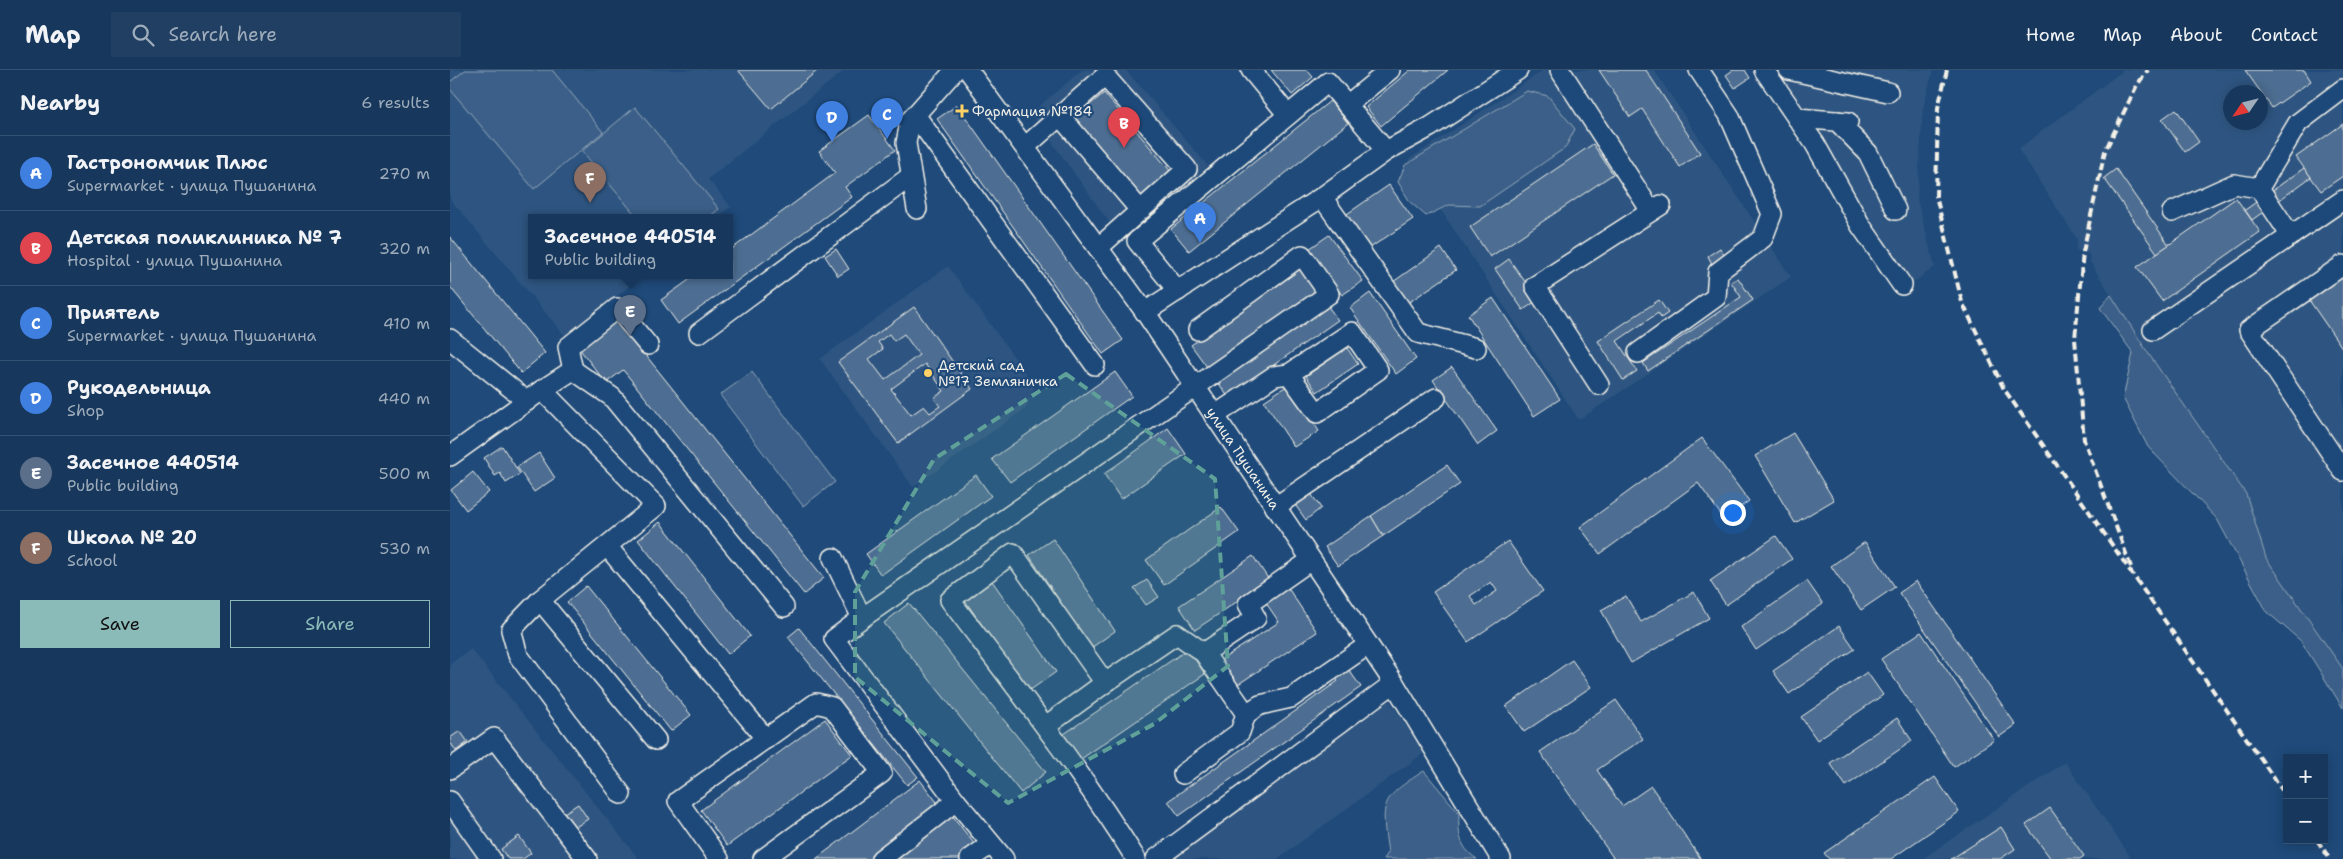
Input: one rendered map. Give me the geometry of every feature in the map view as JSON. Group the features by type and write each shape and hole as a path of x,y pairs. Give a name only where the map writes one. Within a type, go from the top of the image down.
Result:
{"street":[{"path":"917,209 906,143 907,123 955,70"},
{"name":"улица Пушанина","path":"968,70 1145,312 1394,683 1501,859"},
{"path":"1251,70 1288,115"},
{"path":"1145,312 1322,197 1386,151 1430,127 1518,70"},
{"path":"1560,70 1656,208 1535,286 1599,385"},
{"path":"1638,353 1716,297 1718,272 1763,238 1772,214 1729,115 1699,70"},
{"path":"1764,70 1815,144 1861,226 1902,285"},
{"path":"1789,70 1888,92"},
{"path":"1347,105 1377,74"},
{"path":"1024,148 1105,76 1187,169 1098,248"},
{"path":"1178,291 1137,241 1328,82 1386,151"},
{"path":"2259,188 2298,123 2343,89"},
{"path":"1060,116 1140,210"},
{"path":"1797,118 1845,122 1868,153 1896,210"},
{"path":"907,123 1095,365"},
{"path":"699,333 911,176"},
{"path":"2172,212 2234,184 2259,188 2291,236"},
{"path":"1322,197 1418,333 1476,348"},
{"path":"2153,330 2343,200"},
{"path":"1004,859 956,801 834,639 1329,294 1302,255 1198,330"},
{"path":"2343,265 2249,330 2343,471"},
{"path":"648,345 617,308 568,347 573,370 612,397 784,607"},
{"path":"1214,416 1274,376 1289,374 1352,332 1378,370 1317,413 1289,374"},
{"path":"450,339 527,402"},
{"path":"450,456 573,370"},
{"path":"542,390 656,506 540,600 511,630 518,655 621,794"},
{"path":"1275,507 1436,398"},
{"path":"607,546 766,738"},
{"path":"1105,683 1013,553 950,600 1046,726 1107,812 1136,859"},
{"path":"833,558 862,618"},
{"path":"1204,653 1256,618 1248,604 1311,560"},
{"path":"540,600 656,740"},
{"path":"1046,726 1177,634 1204,653 1246,714"},
{"path":"1183,774 1240,732 1246,714 1260,705 1291,698 1368,645"},
{"path":"1156,859 1394,683"},
{"path":"719,859 678,801 816,703 832,707 882,773 763,859"},
{"path":"450,769 494,738 587,859"},
{"path":"450,800 491,859"},
{"path":"881,859 956,801"},
{"path":"970,859 990,844"}],"highlighted area":[{"path":"1066,374 1215,479 1228,666 1154,724 1008,803 855,677 855,592 934,459"}],"shaded area":[{"path":"450,70 845,70 708,179 731,207 721,214 528,214 528,279 639,279 565,336 450,199"},
{"path":"465,70 552,70 603,132 534,189 450,89 450,82"},
{"path":"1082,70 1126,70 1208,166 1122,240 1031,113"},
{"path":"1544,70 1654,70 1791,277 1579,420 1408,160"},
{"path":"1760,70 1933,70 1923,109 1917,199 1935,267 1896,295 1827,172"},
{"path":"2124,70 2343,70 2343,669 2266,558 2246,493 2148,353 2090,262 2089,254 2076,250 2077,239 2018,149"},
{"path":"1527,91 1548,96 1575,129 1565,148 1480,206 1449,205 1426,216 1410,202 1398,182 1405,165"},
{"path":"635,107 719,209 713,214 634,214 582,151"},
{"name":"Детский сад №17 Земляничка","path":"948,266 1035,386 1026,408 913,487 820,359"},
{"path":"2111,295 2148,353 2246,494 2266,558 2343,669 2343,708 2301,641 2267,612 2217,519 2148,447 2123,398 2133,353 2100,308"},
{"path":"752,372 835,482 803,506 720,395"},
{"path":"471,649 639,859 450,859 450,664"},
{"path":"1388,698 1424,753 1277,859 1174,859"},
{"path":"2065,762 2132,859 1922,859"},
{"path":"1424,771 1459,813 1459,827 1463,845 1477,859 1384,859 1388,853 1384,823 1386,804 1398,789"}],"building":[{"path":"738,70 818,70 771,109"},
{"path":"1271,70 1307,70 1313,77 1292,95"},
{"path":"1410,70 1448,70 1381,126 1366,107"},
{"path":"1599,70 1646,70 1700,153 1680,167 1642,109 1630,117"},
{"path":"1733,70 1745,70 1750,78 1735,88 1726,75"},
{"path":"2245,70 2304,70 2311,81 2272,108 2268,102 2268,85 2256,85"},
{"path":"1104,93 1172,173 1141,199 1073,119"},
{"path":"1330,101 1348,123 1189,251 1171,229"},
{"path":"957,105 1123,340 1103,354 937,119"},
{"path":"2176,109 2199,142 2185,152 2162,119"},
{"path":"869,115 895,150 845,187 852,197 678,324 661,300 690,279 733,279 733,248 835,173 819,151"},
{"path":"2343,124 2343,176 2321,191 2296,157"},
{"path":"1593,144 1613,174 1490,257 1470,227"},
{"path":"2304,168 2311,177 2252,220 2245,210"},
{"path":"2116,169 2169,245 2157,253 2104,178"},
{"path":"1389,185 1413,219 1367,250 1344,216"},
{"path":"2236,198 2260,232 2162,301 2137,267"},
{"path":"1329,235 1363,281 1342,295 1309,249"},
{"path":"450,237 545,353 521,373 450,287"},
{"path":"1441,248 1456,270 1408,303 1393,282"},
{"path":"1720,248 1725,257 1712,264 1708,256"},
{"path":"836,249 849,269 838,276 825,256"},
{"path":"1509,259 1538,300 1523,310 1495,269"},
{"path":"1301,268 1317,290 1207,367 1191,345"},
{"path":"2343,276 2343,349 2309,300"},
{"path":"1738,278 1753,300 1648,371 1643,363 1741,297 1731,282"},
{"path":"1370,293 1416,359 1396,374 1350,308"},
{"path":"1493,298 1560,399 1534,416 1468,315"},
{"path":"1659,300 1668,313 1661,318 1658,313 1617,341 1637,371 1623,380 1598,341"},
{"path":"1327,305 1338,320 1228,397 1218,382"},
{"path":"914,307 972,389 898,443 838,362","holes":["889,334 894,341 904,334 919,355 885,380 869,359 883,349 878,342","925,364 944,391 934,398 940,406 930,413 924,406 911,415 891,389"]},
{"path":"616,318 824,578 804,594 623,370 606,383 578,347"},
{"path":"1347,348 1358,364 1317,392 1306,376"},
{"path":"1452,367 1497,431 1478,445 1433,380"},
{"path":"1115,372 1132,396 1010,482 992,459"},
{"path":"1288,385 1319,431 1294,447 1264,401"},
{"path":"1168,428 1186,454 1121,499 1104,474"},
{"path":"1793,433 1834,500 1795,523 1755,456"},
{"path":"1702,438 1749,501 1724,519 1698,483 1600,554 1580,527"},
{"path":"502,446 520,474 506,483 500,473 495,476 484,458"},
{"path":"539,453 555,478 534,492 517,467"},
{"path":"1447,465 1460,484 1383,536 1371,516"},
{"path":"473,472 489,492 466,510 451,490"},
{"path":"976,475 991,496 881,575 866,554"},
{"path":"1309,491 1321,508 1306,520 1293,502"},
{"path":"1221,507 1239,532 1164,585 1146,560"},
{"path":"1371,516 1383,536 1338,566 1325,547"},
{"path":"660,522 750,636 728,654 638,540"},
{"path":"1776,536 1792,559 1726,605 1710,581"},
{"path":"1053,539 1115,631 1091,648 1029,555"},
{"path":"1508,541 1543,591 1468,642 1433,592","holes":["1491,582 1497,591 1476,605 1470,596"]},
{"path":"1865,542 1895,587 1861,610 1831,566"},
{"path":"1253,556 1269,580 1195,630 1179,606"},
{"path":"990,578 1056,672 1029,691 963,598"},
{"path":"1147,580 1159,597 1146,605 1134,588"},
{"path":"1807,581 1823,604 1756,650 1741,627"},
{"path":"1916,581 2016,725 1999,737 1899,593"},
{"path":"1286,585 1317,632 1237,685 1221,660 1279,622 1264,600"},
{"path":"586,586 691,715 671,731 567,602"},
{"path":"1694,592 1709,618 1631,663 1601,610 1626,596 1641,622"},
{"path":"909,603 1046,772 1021,793 884,623"},
{"path":"1839,626 1855,649 1789,694 1773,671"},
{"path":"799,628 918,777 907,785 788,637"},
{"path":"1921,632 1994,740 1954,767 1881,659"},
{"path":"1188,649 1205,674 1078,761 1061,736"},
{"path":"1572,660 1591,687 1524,732 1506,706"},
{"path":"1346,666 1361,687 1179,816 1168,801 1338,681 1333,675"},
{"path":"1867,672 1883,695 1817,740 1801,717"},
{"path":"1616,700 1643,739 1597,770 1622,806 1651,786 1701,859 1614,859 1540,752"},
{"path":"1897,718 1912,741 1846,786 1830,763"},
{"path":"825,719 852,755 727,846 701,810"},
{"path":"460,731 468,742 456,751 450,742 450,738"},
{"path":"1935,777 1959,812 1891,859 1829,859 1824,853"},
{"path":"920,780 940,806 871,859 816,859"},
{"path":"578,804 588,819 571,830 561,815"},
{"path":"2050,808 2084,856 2080,859 2051,859 2026,825"},
{"path":"951,814 976,846 959,859 893,859"},
{"path":"2001,827 2015,849 2000,859 1951,859"},
{"path":"519,836 531,853 523,859 508,859 501,849"}],"railway":[{"path":"1947,70 1938,108 1936,196 1962,302 2004,389 2283,791"},
{"path":"2131,567 2084,440 2075,339 2083,252 2105,151 2137,85 2148,70"},
{"path":"2320,844 2330,859"}],"place":[{"name":"Фармация №184","path":"962,111"},
{"name":"Приятель","path":"887,139"},
{"name":"Рукодельница","path":"832,142"},
{"name":"Детская поликлиника № 7","path":"1124,148"},
{"name":"Школа № 20","path":"590,203"},
{"name":"Гастрономчик Плюс","path":"1200,243"},
{"name":"Засечное 440514","path":"630,336"},
{"name":"Детский сад №17 Земляничка","path":"928,373"}]}
